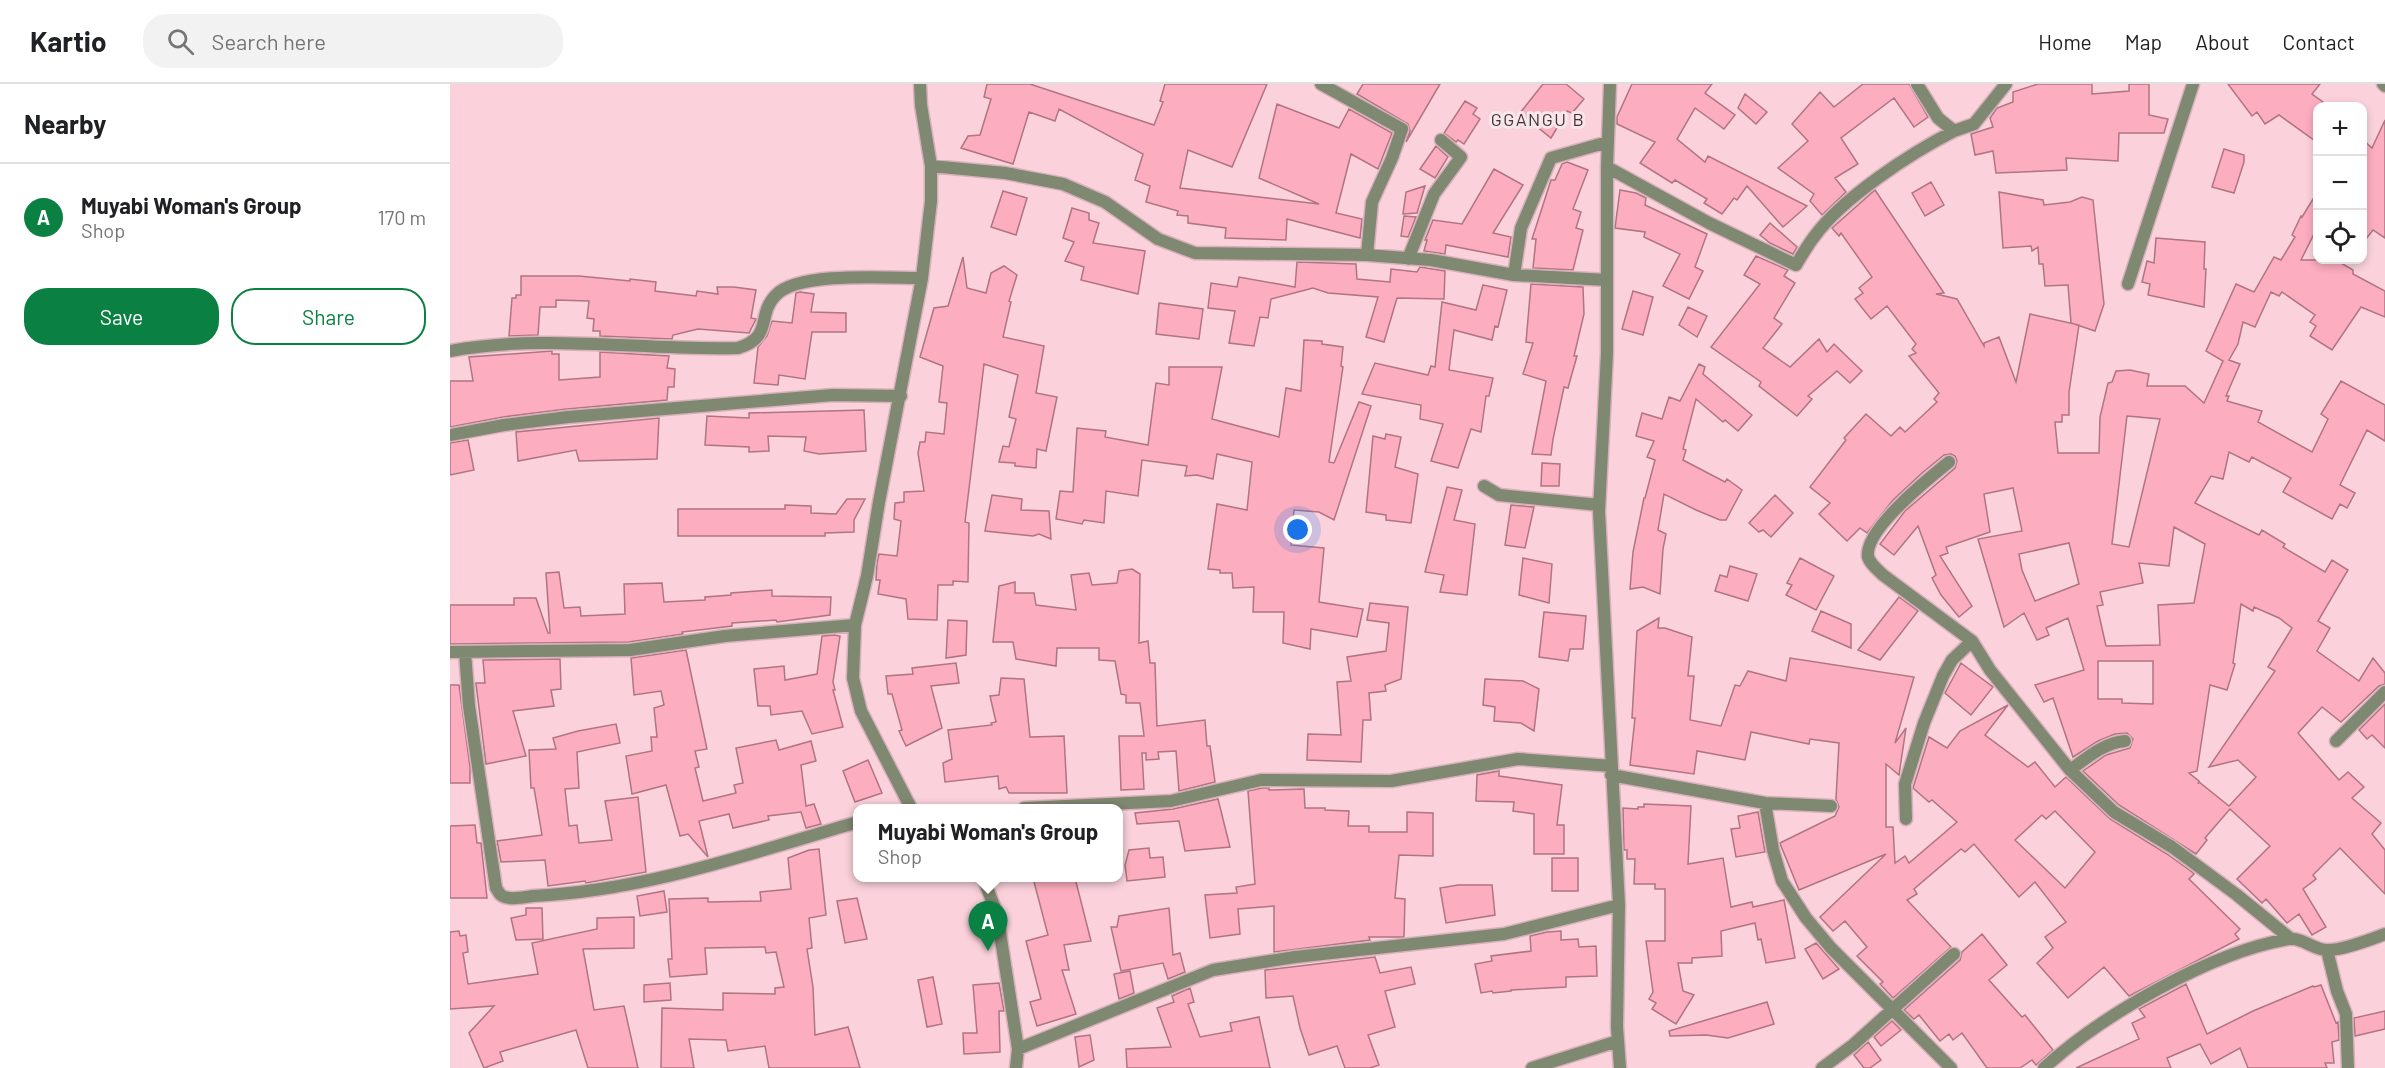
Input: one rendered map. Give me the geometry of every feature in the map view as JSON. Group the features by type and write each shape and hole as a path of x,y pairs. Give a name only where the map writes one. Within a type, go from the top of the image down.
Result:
{"street":[{"path":"905,804 861,711 853,678 855,625 867,576 879,502 901,396 922,278 931,201 931,166 921,105 920,84"},
{"path":"1321,84 1402,129 1372,202 1367,255"},
{"path":"1610,84 1607,167 1607,353 1599,505 1619,905 1618,1041 1620,1068"},
{"path":"1917,84 1938,118 1954,131"},
{"path":"1607,167 1709,223 1796,265 1815,236 1838,211 1925,145 1974,124 2006,84"},
{"path":"2128,284 2193,84"},
{"path":"1408,259 1434,194 1461,157 1440,140"},
{"path":"1514,275 1521,228 1551,158 1608,142"},
{"path":"931,166 1005,173 1063,184 1105,202 1158,240 1195,253 1367,255 1431,260 1514,275 1607,280"},
{"path":"450,351 477,346 530,342 738,348 751,344 758,337 769,303 777,293 789,286 851,277 922,278"},
{"path":"450,435 568,417 833,395 901,396"},
{"path":"1949,462 1902,501 1869,543 1869,557 1883,575 1972,642 1990,670 2070,770 2115,812 2172,847 2238,895 2291,939 2327,950 2385,934"},
{"path":"1484,486 1499,495 1599,505"},
{"path":"450,651 630,650 725,636 855,625"},
{"path":"1906,819 1905,784 1924,723 1952,660 1972,642"},
{"path":"465,652 469,706 496,888 501,895 507,898 630,885 708,867 853,824"},
{"path":"2336,741 2385,692"},
{"path":"2070,770 2103,747 2114,742 2125,741"},
{"path":"1108,804 1171,801 1261,780 1391,781 1518,759 1612,770 1765,803 1831,806"},
{"path":"1765,803 1773,850 1782,880 1806,918 1831,948 1951,1068"},
{"path":"985,882 997,913 1018,1048 1016,1068"},
{"path":"1018,1048 1213,970 1295,957 1503,934 1619,905"},
{"path":"2044,1068 2069,1046 2141,999 2221,957 2291,939"},
{"path":"2327,950 2337,991 2346,1014 2349,1068"},
{"path":"1822,1068 1853,1045 1954,954"},
{"path":"1532,1068 1618,1041"}],"building":[{"path":"987,84 1030,84 1154,125 1163,102 1160,101 1165,84 1267,84 1232,167 1188,150 1180,188 1319,204 1259,178 1277,104 1339,128 1349,109 1392,133 1378,169 1351,154 1336,213 1362,219 1360,238 1287,219 1286,240 1225,238 1226,228 1188,223 1188,216 1177,215 1178,211 1146,202 1150,186 1135,180 1143,154 1059,109 1055,121 1029,112 1013,164 961,148 968,136 980,135 991,99 984,97"},
{"path":"1363,84 1440,84 1406,142 1410,131 1408,124 1357,94"},
{"path":"1543,84 1566,84 1584,99 1572,113 1567,111 1551,138 1520,113"},
{"path":"1632,84 1712,84 1705,93 1735,115 1724,129 1695,108 1677,139 1705,162 1708,156 1807,206 1783,227 1747,186 1737,200 1734,198 1722,214 1704,203 1707,199 1675,180 1672,183 1640,163 1655,142 1617,124 1617,117"},
{"path":"1863,84 1909,84 1928,117 1914,127 1894,98 1841,138 1858,164 1835,178 1846,192 1822,215 1810,201 1814,194 1778,168 1808,141 1792,124 1820,92 1834,107"},
{"path":"2038,84 2092,84 2092,94 2129,91 2129,84 2149,84 2149,115 2168,119 2164,133 2119,133 2118,161 2066,158 2067,170 1996,173 1993,151 1975,155 1971,134 1993,127 1990,118 1997,108 2013,102 2013,92"},
{"path":"2228,84 2320,84 2312,94 2323,102 2313,102 2313,139 2279,115 2265,124 2257,112 2252,116"},
{"path":"1745,94 1767,112 1756,124 1738,108"},
{"path":"1465,101 1477,108 1473,114 1480,119 1464,144 1458,140 1456,142 1444,133"},
{"path":"2385,120 2385,238 2373,230 2367,238 2367,144 2372,148"},
{"path":"1436,146 1448,157 1435,178 1420,169"},
{"path":"2224,149 2244,155 2234,193 2212,187"},
{"path":"1567,162 1588,170 1573,209 1581,212 1576,228 1583,230 1573,270 1533,268 1536,239 1532,239 1551,180 1555,180 1562,164"},
{"path":"1494,169 1523,185 1493,233 1511,237 1508,257 1446,245 1445,254 1424,251 1427,240 1425,240 1433,220 1462,224"},
{"path":"1931,182 1944,205 1925,216 1912,193"},
{"path":"1425,186 1417,213 1403,214 1406,192"},
{"path":"1620,190 1636,193 1646,198 1645,205 1707,234 1695,267 1703,271 1689,299 1663,286 1680,254 1644,237 1645,232 1615,228"},
{"path":"1875,190 1944,293 1936,294 1957,299 1984,346 1984,343 1999,337 2016,382 2030,314 2079,325 2069,392 2069,415 2062,415 2062,422 2055,422 2058,453 2099,453 2100,417 2108,383 2112,382 2116,371 2130,370 2149,374 2147,386 2185,386 2204,403 2223,361 2206,351 2236,284 2254,292 2274,257 2281,260 2295,237 2292,235 2301,216 2313,199 2313,236 2301,260 2313,260 2313,264 2343,264 2353,270 2353,274 2385,291 2385,317 2361,307 2332,350 2310,336 2316,326 2310,322 2315,315 2282,292 2279,296 2271,292 2255,327 2243,322 2238,344 2229,360 2240,364 2226,396 2229,396 2227,401 2262,411 2258,422 2312,452 2328,419 2321,414 2341,381 2385,405 2385,441 2367,430 2340,485 2355,493 2347,508 2340,504 2332,519 2283,492 2291,478 2252,457 2249,462 2229,452 2223,479 2211,476 2195,503 2259,535 2262,530 2285,544 2283,547 2325,572 2332,560 2348,570 2318,621 2330,628 2317,651 2359,681 2373,658 2385,673 2385,684 2379,686 2341,722 2322,707 2298,733 2339,780 2348,772 2364,787 2352,798 2381,823 2372,834 2385,850 2385,894 2340,848 2313,875 2316,879 2303,889 2326,927 2312,935 2299,914 2287,923 2266,899 2262,903 2237,879 2270,846 2230,809 2205,838 2207,840 2196,854 2119,805 2083,771 2106,755 2130,748 2133,739 2127,733 2115,734 2098,741 2073,757 2053,698 2044,702 2035,685 2084,670 2068,618 2046,628 2049,635 2037,640 2024,613 2004,627 1978,539 2022,531 2013,488 1984,494 1990,532 1946,547 1948,553 1940,556 1972,606 1959,617 1941,595 1932,578 1936,575 1918,526 1894,555 1880,544 1905,511 1955,468 1957,461 1955,456 1944,455 1922,473 1893,500 1867,533 1860,528 1847,541 1819,514 1830,503 1810,487 1846,440 1844,438 1866,414 1891,436 1900,427 1905,432 1937,402 1934,399 1939,393 1909,356 1916,353 1912,349 1916,344 1887,306 1871,319 1855,299 1863,293 1859,288 1872,277 1841,233 1839,236 1832,228","holes":["2127,416 2160,419 2129,547 2112,544","2174,527 2205,544 2194,603 2158,605 2160,645 2106,646 2097,606 2103,605 2100,592 2143,583 2139,563 2169,566","2069,543 2079,584 2035,601 2022,570 2019,554","2241,604 2253,611 2254,607 2279,618 2292,628 2268,667 2275,671 2209,767 2238,760 2256,777 2229,806 2199,782 2198,784 2199,781 2189,773 2197,771 2210,685 2227,690 2235,664 2233,663","2098,661 2153,661 2153,704 2122,703 2122,699 2098,699"]},
{"path":"1003,191 1027,198 1016,235 991,227"},
{"path":"1999,192 2043,200 2044,205 2070,202 2082,197 2093,200 2104,304 2095,331 2071,323 2068,285 2045,286 2043,264 2039,264 2038,247 2032,251 2031,246 2003,248"},
{"path":"1072,208 1089,213 1089,220 1099,223 1093,243 1145,251 1138,294 1081,280 1084,267 1065,261 1074,242 1063,238"},
{"path":"1404,216 1416,217 1408,237 1401,236"},
{"path":"1770,223 1797,247 1793,254 1770,243 1760,235"},
{"path":"2156,238 2205,242 2204,307 2148,295 2150,284 2142,282 2147,261 2154,263"},
{"path":"1756,256 1788,270 1784,276 1795,283 1774,318 1782,324 1763,348 1790,367 1819,339 1827,352 1834,344 1862,371 1850,383 1837,371 1808,396 1812,399 1797,416 1759,386 1761,382 1711,347 1760,284 1744,275"},
{"path":"963,257 967,288 986,293 991,273 1004,266 1017,275 1009,301 1011,302 1003,337 1044,346 1036,393 1057,397 1046,451 1037,449 1036,468 999,462 1003,446 1009,447 1016,419 1009,417 1018,375 984,364 965,522 969,523 968,582 953,581 953,585 938,585 937,620 908,619 906,599 878,594 880,580 876,580 877,563 879,554 897,556 901,521 894,519 895,503 904,502 904,492 924,491 918,453 920,442 925,442 926,432 944,434 947,403 939,402 943,366 920,357 934,308 948,306"},
{"path":"1297,262 1356,264 1357,279 1390,282 1391,269 1417,272 1420,267 1445,271 1444,299 1397,298 1384,342 1366,337 1378,297 1328,293 1313,288 1271,299 1268,318 1260,317 1254,346 1229,343 1235,311 1208,308 1211,283 1237,287 1239,277 1295,287"},
{"path":"521,276 579,276 630,281 630,279 656,282 655,291 696,296 697,291 718,294 717,287 756,290 751,318 756,319 749,333 698,329 673,335 672,339 600,336 600,331 593,331 594,319 587,318 589,301 556,300 556,307 540,307 538,335 509,336 512,298 521,295"},
{"path":"1531,284 1583,287 1584,314 1574,356 1577,356 1568,388 1564,387 1551,455 1532,454 1546,381 1523,374 1533,343 1526,342"},
{"path":"1483,285 1507,290 1498,327 1495,326 1492,340 1454,330 1449,370 1493,378 1489,396 1486,396 1481,432 1471,429 1458,468 1431,461 1443,424 1420,419 1421,405 1362,394 1375,363 1428,375 1431,366 1435,367 1442,302 1476,310"},
{"path":"1633,291 1653,297 1643,335 1622,329"},
{"path":"796,293 814,294 811,312 846,313 846,332 812,332 805,379 779,375 778,385 754,383 758,347 767,336 772,321 792,323"},
{"path":"1159,303 1203,309 1199,339 1156,334"},
{"path":"1688,307 1707,316 1697,337 1679,325"},
{"path":"1304,340 1322,341 1322,344 1343,347 1341,366 1343,367 1329,462 1334,463 1359,402 1371,406 1334,520 1319,512 1294,510 1291,545 1324,548 1319,602 1363,609 1357,637 1311,629 1310,649 1283,643 1284,612 1253,612 1254,587 1233,588 1232,573 1220,573 1220,570 1208,569 1217,504 1247,510 1252,462 1217,454 1213,479 1197,475 1185,476 1187,466 1142,460 1138,496 1106,491 1104,523 1084,520 1082,524 1056,519 1060,491 1073,492 1077,428 1106,431 1105,437 1148,445 1156,383 1169,385 1169,367 1222,367 1212,419 1279,437 1286,388 1301,391"},
{"path":"552,351 552,354 559,354 559,380 600,377 600,352 669,356 667,368 675,369 674,387 668,387 667,400 567,409 503,417 450,427 450,381 473,381 469,357"},
{"path":"1699,364 1705,367 1703,374 1752,415 1738,431 1725,420 1723,422 1696,399 1683,449 1686,450 1683,460 1725,482 1727,479 1742,490 1726,520 1720,520 1696,510 1664,494 1658,530 1666,534 1660,594 1643,587 1630,589 1633,552 1644,498 1655,460 1647,457 1654,441 1636,436 1642,413 1662,419 1669,397 1680,401"},
{"path":"864,410 866,451 819,454 804,451 806,437 768,436 769,451 749,452 749,447 705,445 707,416 749,418 749,413"},
{"path":"659,418 657,459 579,461 576,450 518,461 516,432"},
{"path":"1386,434 1401,437 1395,467 1418,474 1411,523 1386,520 1386,515 1366,512 1373,436 1385,439"},
{"path":"468,440 474,470 450,475 450,443"},
{"path":"1542,463 1560,464 1559,486 1541,486"},
{"path":"1447,487 1462,490 1454,520 1475,524 1467,595 1440,592 1444,575 1425,572"},
{"path":"992,495 1022,499 1021,510 1049,511 1051,539 1039,534 1033,536 985,531"},
{"path":"1775,495 1793,513 1771,537 1763,530 1759,532 1749,523"},
{"path":"847,499 865,499 854,520 854,532 825,533 825,536 678,536 678,509 785,509 785,505 811,506 811,513 836,514"},
{"path":"1511,505 1534,507 1525,548 1505,545"},
{"path":"1523,558 1552,564 1549,603 1519,595"},
{"path":"1800,558 1834,576 1816,610 1786,595 1792,585 1787,583"},
{"path":"1730,566 1757,574 1748,601 1715,591 1720,575 1727,577"},
{"path":"1132,569 1140,574 1139,643 1148,641 1150,663 1155,663 1157,726 1205,720 1207,746 1210,746 1215,782 1179,791 1176,751 1158,752 1159,759 1146,760 1146,753 1142,753 1144,789 1121,790 1119,736 1144,736 1140,703 1126,703 1126,695 1121,694 1115,661 1099,660 1099,648 1057,648 1056,666 1016,659 1013,642 993,642 999,586 1015,582 1015,593 1034,593 1036,605 1076,610 1071,575 1089,573 1092,585 1117,583 1119,571"},
{"path":"559,572 564,608 580,607 581,616 625,614 624,584 662,583 664,602 705,600 705,597 731,595 731,593 772,590 772,596 831,597 830,615 777,622 776,620 732,623 732,626 629,642 450,644 450,605 514,605 514,598 536,598 548,633 550,633 546,573"},
{"path":"1899,597 1918,611 1880,660 1858,650"},
{"path":"1370,603 1408,607 1401,679 1385,685 1386,691 1369,693 1371,720 1363,720 1361,762 1307,760 1308,734 1341,735 1337,682 1351,681 1347,657 1386,651 1389,623 1367,620"},
{"path":"1821,611 1851,624 1851,648 1812,631"},
{"path":"1544,612 1586,616 1583,649 1570,649 1568,661 1539,657"},
{"path":"1659,618 1658,628 1692,637 1688,676 1694,676 1690,720 1721,726 1735,685 1740,686 1748,671 1786,681 1790,658 1914,677 1895,743 1906,728 1899,775 1886,764 1886,827 1893,827 1895,863 1905,856 1909,863 1957,822 1932,800 1929,802 1913,788 1929,737 1947,748 1960,731 2008,705 1985,735 2028,767 2035,762 2055,787 2066,777 2110,819 2192,872 2194,874 2189,879 2240,929 2235,934 2239,939 2129,996 2104,967 2068,998 2037,963 2053,948 2045,937 2066,922 2035,882 2019,897 1974,844 1965,852 1961,849 1914,889 1917,894 1907,900 1951,947 1893,998 1880,984 1883,982 1857,956 1867,947 1845,921 1833,931 1820,917 1886,854 1799,890 1780,843 1835,816 1839,807 1836,799 1839,743 1810,739 1809,744 1751,732 1745,760 1697,751 1694,774 1630,765 1635,718 1632,718 1637,631","holes":["2055,811 2095,852 2065,888 2015,840 2042,815 2046,819"]},
{"path":"948,620 967,621 966,655 946,658"},
{"path":"822,636 840,636 833,682 835,690 833,690 843,727 812,734 802,711 771,715 770,706 758,706 754,669 784,666 785,680 817,674"},
{"path":"686,650 707,749 695,751 699,767 695,768 703,801 736,793 734,785 743,783 736,748 776,740 779,750 811,741 816,761 801,765 806,806 814,804 821,824 806,828 801,812 768,816 769,820 733,828 729,814 699,821 708,857 688,834 680,836 666,785 632,794 626,756 652,751 651,737 657,737 654,708 664,705 661,691 634,695 631,658"},
{"path":"560,659 561,689 551,690 554,706 513,711 526,756 486,764 476,684 485,683 483,660"},
{"path":"956,663 959,683 931,686 942,728 906,746 899,731 902,730 892,694 888,694 886,676 913,674 912,668"},
{"path":"1961,663 1993,687 1971,715 1945,693"},
{"path":"1001,678 1024,679 1030,737 1064,736 1067,793 1009,793 1006,787 999,789 998,776 945,782 943,763 952,759 948,730 992,725 991,723 996,722 990,696 999,695"},
{"path":"1485,679 1523,681 1539,689 1534,731 1521,723 1494,721 1495,707 1483,705"},
{"path":"450,685 459,685 470,783 450,783"},
{"path":"2385,704 2385,748 2372,735 2367,739 2359,730"},
{"path":"616,724 620,743 577,752 579,788 565,789 569,826 577,825 579,843 612,840 605,801 638,797 646,872 586,883 585,881 548,886 545,860 501,862 497,841 542,835 534,788 531,788 529,750 556,749 553,738"},
{"path":"868,760 882,793 855,802 843,771"},
{"path":"1499,771 1499,776 1562,785 1557,825 1564,825 1564,854 1534,854 1534,814 1513,811 1514,802 1476,801 1477,775"},
{"path":"1269,788 1269,790 1304,789 1305,808 1349,811 1348,826 1369,826 1369,832 1407,832 1407,812 1433,813 1433,856 1399,855 1395,898 1405,899 1404,937 1369,937 1370,940 1274,952 1274,906 1238,909 1240,934 1210,938 1205,895 1237,893 1236,887 1255,884 1248,791"},
{"path":"1218,799 1230,847 1185,851 1179,821 1137,824 1135,813 1173,809"},
{"path":"1644,804 1691,806 1688,864 1723,858 1731,907 1752,902 1753,907 1784,900 1795,958 1766,963 1755,923 1721,931 1722,956 1692,958 1692,963 1678,963 1683,991 1694,995 1676,1024 1652,1009 1656,1003 1649,999 1653,992 1646,941 1665,941 1665,889 1655,889 1655,884 1634,884 1635,859 1627,859 1627,850 1624,850 1623,808 1638,809 1638,807 1644,807"},
{"path":"1758,812 1765,852 1736,857 1731,829 1740,828 1738,816"},
{"path":"475,825 477,843 481,843 487,898 450,898 450,826"},
{"path":"1149,848 1150,858 1163,857 1165,877 1127,881 1125,865 1129,850"},
{"path":"819,849 826,915 809,918 812,948 807,949 813,987 815,1035 848,1027 860,1068 769,1068 765,1046 728,1051 726,1040 689,1039 694,1068 661,1068 662,1008 723,1010 723,993 775,994 775,988 784,987 776,952 766,953 765,947 705,948 707,974 670,977 668,959 672,959 669,899 708,898 708,902 761,901 760,892 791,889 788,858 809,850"},
{"path":"1552,858 1578,858 1578,891 1552,891"},
{"path":"1034,882 1076,882 1091,941 1064,945 1069,970 1062,970 1076,1014 1037,1026 1030,1002 1041,999 1026,941 1048,935"},
{"path":"1458,885 1492,885 1495,915 1446,923 1440,888"},
{"path":"664,891 667,912 640,916 637,896"},
{"path":"857,898 867,939 845,943 837,901"},
{"path":"526,908 542,908 543,939 516,940 511,918 526,915"},
{"path":"1169,908 1173,955 1180,953 1185,972 1168,979 1163,963 1121,971 1111,927 1117,927 1119,916"},
{"path":"634,917 634,948 583,949 594,1010 624,1006 638,1068 588,1068 576,1030 500,1052 503,1061 484,1068 469,1033 494,1006 450,1009 450,932 459,931 460,936 466,935 468,952 463,953 468,984 538,974 532,943 597,929 597,918"},
{"path":"1561,931 1561,940 1578,939 1579,947 1596,946 1597,976 1566,977 1566,987 1481,993 1475,964 1492,961 1491,956 1531,951 1530,936"},
{"path":"1982,934 2007,965 1989,980 2022,1017 2025,1015 2053,1050 2036,1065 2032,1060 2020,1068 1987,1068 1962,1033 1953,1040 1949,1034 1940,1041 1919,1015 1914,1019 1904,1010 1960,960 1962,952"},
{"path":"1816,943 1839,969 1823,979 1805,949"},
{"path":"1375,957 1380,973 1411,967 1415,984 1385,991 1395,1027 1368,1035 1379,1065 1370,1068 1345,1068 1337,1046 1309,1055 1293,996 1266,998 1265,970"},
{"path":"1130,971 1134,993 1119,999 1114,974"},
{"path":"933,977 942,1024 927,1027 918,980"},
{"path":"670,983 671,1000 644,1002 644,985"},
{"path":"999,983 1004,1011 999,1011 1000,1052 964,1054 963,1033 977,1033 973,985"},
{"path":"2186,984 2207,1034 2253,1011 2313,986 2321,985 2336,1023 2338,1022 2339,1040 2332,1042 2334,1063 2325,1063 2327,1068 2248,1068 2240,1048 2211,1064 2200,1044 2167,1058 2171,1068 2076,1068 2139,1039 2132,1023 2145,1017 2139,1009"},
{"path":"1190,988 1194,1002 1188,1004 1200,1037 1232,1031 1230,1023 1259,1017 1270,1068 1127,1068 1126,1049 1171,1047 1157,1008 1174,1002 1172,996"},
{"path":"1767,1002 1774,1024 1728,1038 1706,1035 1670,1036 1669,1031"},
{"path":"2385,1011 2385,1029 2355,1036 2354,1018"},
{"path":"1892,1021 1901,1030 1881,1046 1874,1037"},
{"path":"1090,1035 1094,1060 1079,1067 1075,1037"},
{"path":"1868,1042 1881,1060 1870,1068 1864,1068 1854,1055"}],"place":[{"name":"Muyabi Woman's Group","path":"988,951"}],"district":[{"name":"GGANGU B","path":"1538,119"}]}
